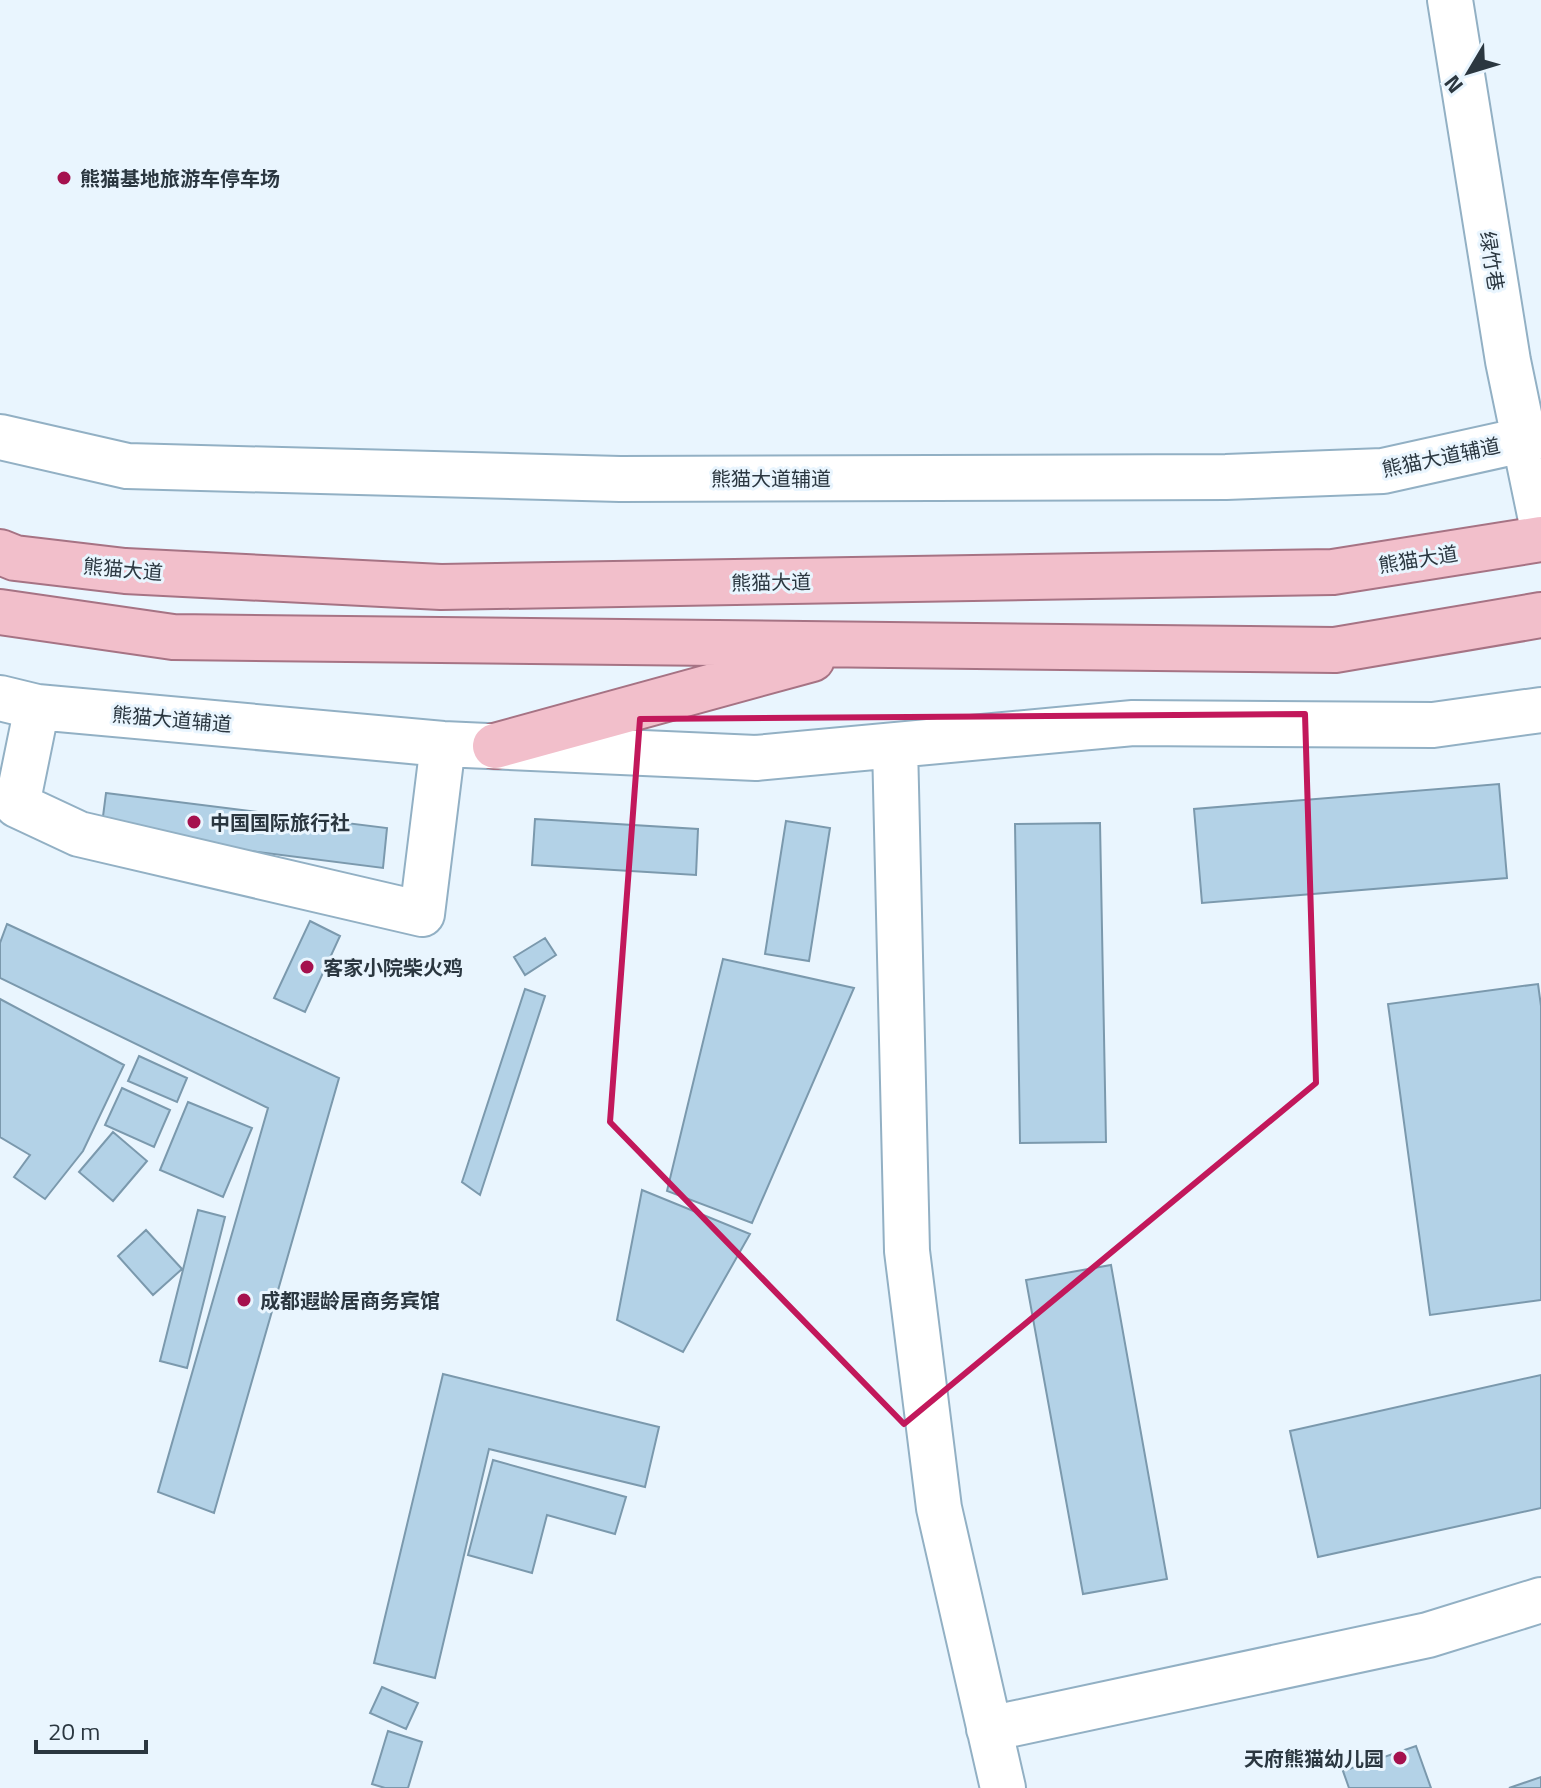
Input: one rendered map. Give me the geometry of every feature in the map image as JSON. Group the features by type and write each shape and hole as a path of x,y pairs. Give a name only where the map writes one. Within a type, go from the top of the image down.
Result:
{"main road":[{"name":"熊猫大道","path":"0,552 15,558 125,571 441,587 1333,572 1541,539"},
{"path":"0,612 173,637 1335,650 1541,615"},
{"path":"495,746 863,645"}],"street":[{"name":"绿竹巷","path":"1450,0 1508,361 1533,438 1541,520"},
{"name":"熊猫大道辅道","path":"0,437 127,466 620,479 1210,477 1383,471 1533,438"},
{"name":"熊猫大道辅道","path":"18,703 443,744 756,758 1133,723 1433,725 1541,710"},
{"path":"18,703 17,805 79,834 422,914 443,744"},
{"path":"895,745 907,1251 939,1508 1003,1788"},
{"path":"989,1729 1428,1635 1541,1600"}],"highlighted area":[{"path":"1305,714 1316,1083 904,1424 610,1122 640,719"}],"building":[{"path":"1499,784 1507,878 1202,903 1194,809"},
{"path":"106,793 387,828 383,868 101,832"},
{"path":"535,819 698,829 696,875 532,865"},
{"path":"786,821 830,828 809,961 765,954"},
{"path":"1100,823 1106,1142 1020,1143 1015,824"},
{"name":"客家小院柴火鸡","path":"310,921 340,936 305,1012 274,998"},
{"name":"成都遐龄居商务宾馆","path":"7,924 339,1078 214,1513 158,1492 268,1108 0,978 0,943"},
{"path":"545,938 556,955 525,975 514,957"},
{"path":"723,959 854,988 752,1223 667,1191"},
{"path":"1538,984 1541,1006 1541,1300 1430,1315 1388,1004"},
{"path":"525,989 545,996 480,1195 462,1182"},
{"path":"0,999 124,1065 83,1151 45,1199 14,1177 30,1155 0,1137"},
{"path":"139,1056 187,1078 177,1102 128,1081"},
{"path":"122,1088 170,1110 154,1147 105,1125"},
{"path":"188,1102 252,1128 223,1197 160,1170"},
{"path":"113,1132 147,1161 113,1201 79,1172"},
{"path":"642,1190 750,1234 683,1352 617,1320"},
{"path":"198,1210 225,1217 187,1368 160,1361"},
{"path":"146,1230 182,1269 153,1295 118,1256"},
{"path":"1111,1265 1167,1579 1083,1594 1026,1280"},
{"path":"443,1374 659,1427 645,1487 489,1449 435,1678 374,1663"},
{"path":"1541,1375 1541,1508 1318,1557 1290,1431"},
{"path":"493,1460 626,1497 615,1534 547,1515 532,1573 468,1555"},
{"path":"382,1687 418,1703 406,1729 370,1713"},
{"path":"388,1731 422,1742 408,1788 385,1788 372,1784"},
{"name":"天府熊猫幼儿园","path":"1416,1746 1431,1788 1349,1788 1343,1771"},
{"path":"1541,1777 1541,1788 1509,1788"}],"place":[{"name":"熊猫基地旅游车停车场","path":"64,178"},
{"name":"中国国际旅行社","path":"194,822"},
{"name":"客家小院柴火鸡","path":"307,967"},
{"name":"成都遐龄居商务宾馆","path":"244,1300"},
{"name":"天府熊猫幼儿园","path":"1400,1758"}]}
